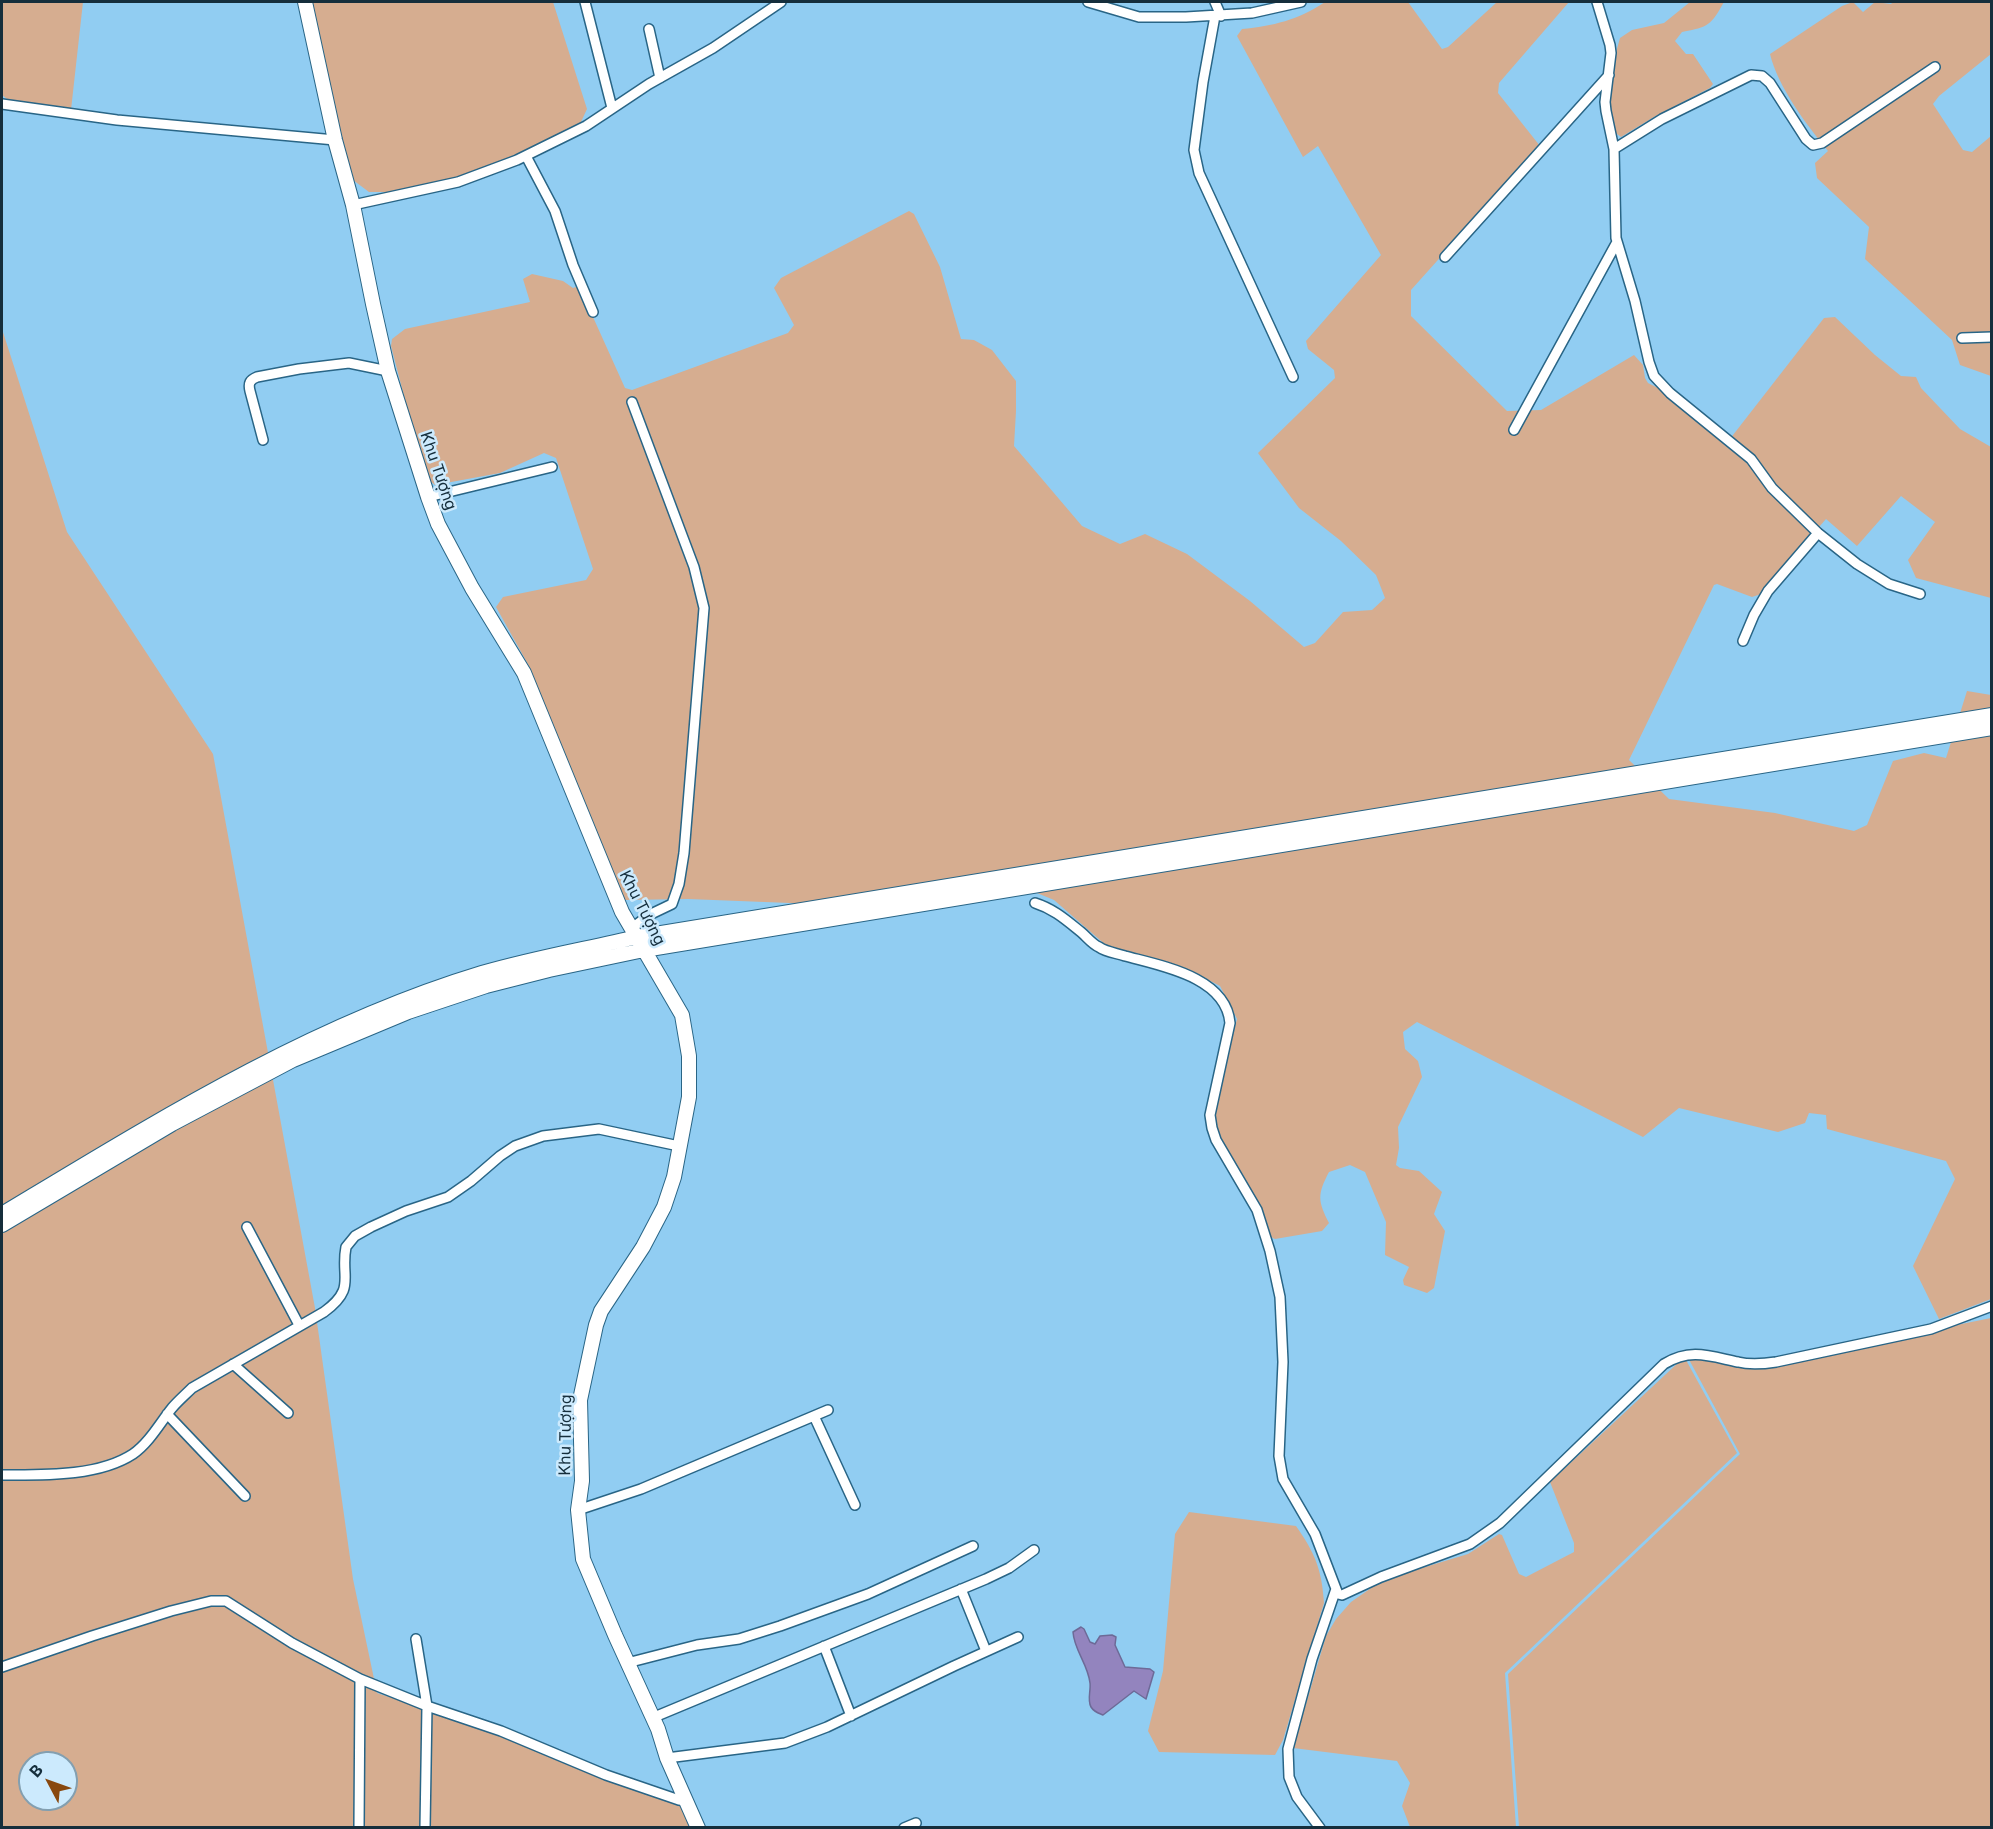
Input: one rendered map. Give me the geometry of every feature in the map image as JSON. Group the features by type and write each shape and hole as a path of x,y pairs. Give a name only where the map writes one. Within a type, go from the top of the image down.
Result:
{"main road":[{"name":"Khu Tượng","path":"305,2 335,140 353,205 388,371 438,524 472,588 524,673 622,912 682,1015 689,1056 690,1097 675,1177 664,1207 643,1247 601,1311 596,1325 580,1401 582,1481 578,1510 583,1559 698,1827"},
{"path":"2,1214 169,1113 289,1050 405,1000 483,972 638,939 1992,715"},
{"path":"2,1225 172,1124 303,1056 408,1012 486,986 549,970 638,939 1992,728"}],"street":[{"path":"585,2 612,108"},
{"path":"353,205 458,182 526,156 586,126 660,78 713,48 779,2"},
{"path":"1088,2 1139,17 1252,13 1301,2"},
{"path":"1215,2 1218,16 1203,82 1194,159 1198,173 1293,376"},
{"path":"1597,2 1610,45 1606,111 1614,149 1617,242 1654,376 1670,393 1751,459 1772,488 1818,533 1857,564 1889,584 1920,594"},
{"path":"649,28 660,78"},
{"path":"1614,149 1662,119 1751,75 1762,76 1770,83 1812,145 1822,143 1935,67"},
{"path":"1445,257 1609,75"},
{"path":"2,104 117,120 335,140"},
{"path":"526,156 555,211 573,265 593,312"},
{"path":"1514,429 1617,242"},
{"path":"1962,338 1992,337"},
{"path":"263,440 249,385 257,377 349,363 388,371"},
{"path":"632,402 694,567 704,608 691,787 679,884 672,904 649,915 638,939"},
{"path":"428,497 552,467"},
{"path":"1743,641 1768,591 1818,533"},
{"path":"1035,903 1050,908 1064,917 1098,947 1161,966 1200,982 1222,999 1229,1012 1229,1030 1210,1115 1212,1128 1216,1140 1257,1210 1270,1251 1280,1297 1283,1330 1279,1456 1283,1479 1315,1534 1338,1594 1342,1595 1381,1577 1470,1544 1500,1523 1664,1364 1672,1359 1686,1354 1705,1354 1740,1363 1776,1362 1931,1329 1992,1306"},
{"path":"2,1475 70,1472 113,1464 133,1453 146,1442 167,1414 192,1388 336,1304 346,1281 346,1247 355,1236 406,1211 448,1197 515,1146 543,1136 599,1129 679,1146"},
{"path":"247,1227 299,1325"},
{"path":"233,1365 288,1413"},
{"path":"578,1510 641,1489 828,1410"},
{"path":"167,1414 245,1496"},
{"path":"814,1416 855,1505"},
{"path":"627,1663 697,1645 739,1639 780,1626 868,1594 974,1546"},
{"path":"652,1718 1009,1568 1034,1550"},
{"path":"961,1589 986,1651"},
{"path":"1320,1827 1297,1797 1289,1777 1288,1749 1312,1659 1336,1589"},
{"path":"2,1667 171,1611 211,1600 226,1601 292,1642 360,1679 427,1706 501,1731 606,1775 687,1801"},
{"path":"667,1758 785,1743 827,1727 1018,1637"},
{"path":"416,1639 427,1706 425,1827"},
{"path":"824,1646 851,1716"},
{"path":"359,1827 360,1679"},
{"path":"904,1827 916,1823"}],"shaded area":[{"path":"2,2 83,2 71,110 11,102 2,95"},
{"path":"311,2 553,2 587,109 580,124 516,156 458,177 399,192 369,192 353,180"},
{"path":"1325,2 1408,2 1442,49 1448,47 1497,2 1569,2 1499,83 1498,93 1540,146 1411,290 1411,316 1507,411 1541,410 1634,355 1643,365 1648,383 1664,391 1726,444 1824,318 1835,317 1901,376 1916,377 1921,388 1960,429 1991,447 1991,598 1916,578 1908,560 1935,522 1901,496 1857,546 1826,519 1761,594 1752,597 1717,584 1714,585 1629,760 1669,799 1775,813 1854,831 1867,825 1893,761 1924,753 1946,758 1967,691 1991,695 1991,1299 1939,1319 1913,1266 1955,1179 1946,1161 1827,1129 1826,1115 1809,1113 1805,1123 1778,1132 1679,1108 1643,1137 1417,1022 1403,1032 1405,1049 1418,1061 1422,1077 1398,1127 1399,1148 1396,1165 1400,1168 1419,1171 1442,1192 1434,1214 1445,1231 1434,1288 1427,1293 1404,1285 1403,1280 1409,1267 1385,1255 1386,1222 1365,1172 1350,1165 1329,1172 1325,1180 1320,1198 1329,1223 1322,1231 1275,1239 1269,1236 1261,1208 1219,1137 1213,1114 1237,1019 1220,986 1185,968 1108,947 1054,900 1037,893 866,906 688,899 625,900 616,888 530,668 496,607 503,597 586,580 593,569 556,458 544,453 500,473 435,485 425,477 391,346 392,339 405,329 530,302 523,279 532,274 563,281 573,288 579,286 625,388 632,390 788,333 794,325 774,288 781,278 909,211 914,214 940,267 961,339 974,340 992,350 1016,381 1014,446 1082,526 1120,544 1145,534 1187,554 1250,601 1304,647 1315,643 1343,612 1372,610 1385,598 1376,575 1341,541 1299,508 1258,453 1335,378 1334,370 1308,349 1306,341 1381,255 1318,146 1303,157 1237,36 1242,29 1285,21"},
{"path":"1690,2 1724,2 1708,24 1682,32 1675,41 1686,54 1693,54 1713,84 1710,88 1621,137 1613,131 1611,107 1614,61 1620,38 1632,30 1664,23"},
{"path":"1853,2 1863,12 1875,2 1891,4 1893,2 1991,2 1991,54 1939,96 1933,104 1963,150 1972,152 1991,136 1991,376 1960,365 1952,340 1865,259 1869,227 1817,178 1815,163 1828,151 1794,105 1774,67 1770,54 1842,6"},
{"path":"2,329 67,532 213,754 315,1308 353,1579 377,1693 466,1722 683,1807 692,1827 2,1827"},
{"path":"1991,1318 1991,1827 1519,1827 1508,1674 1740,1454 1686,1354 1776,1362"},
{"path":"1686,1360 1737,1453 1505,1673 1516,1827 1410,1827 1402,1806 1410,1783 1397,1761 1293,1748 1326,1636 1336,1619 1351,1602 1374,1586 1412,1571 1468,1554 1499,1534 1502,1535 1519,1574 1526,1577 1574,1552 1574,1543 1550,1482 1680,1361"},
{"path":"1189,1512 1296,1526 1316,1562 1324,1603 1283,1740 1275,1755 1159,1752 1148,1731 1163,1671 1175,1534"},
{"path":"1081,1627 1090,1642 1095,1644 1100,1636 1116,1637 1115,1645 1125,1667 1150,1669 1154,1672 1146,1699 1134,1691 1103,1715 1092,1709 1089,1701 1089,1676 1073,1632"}]}
